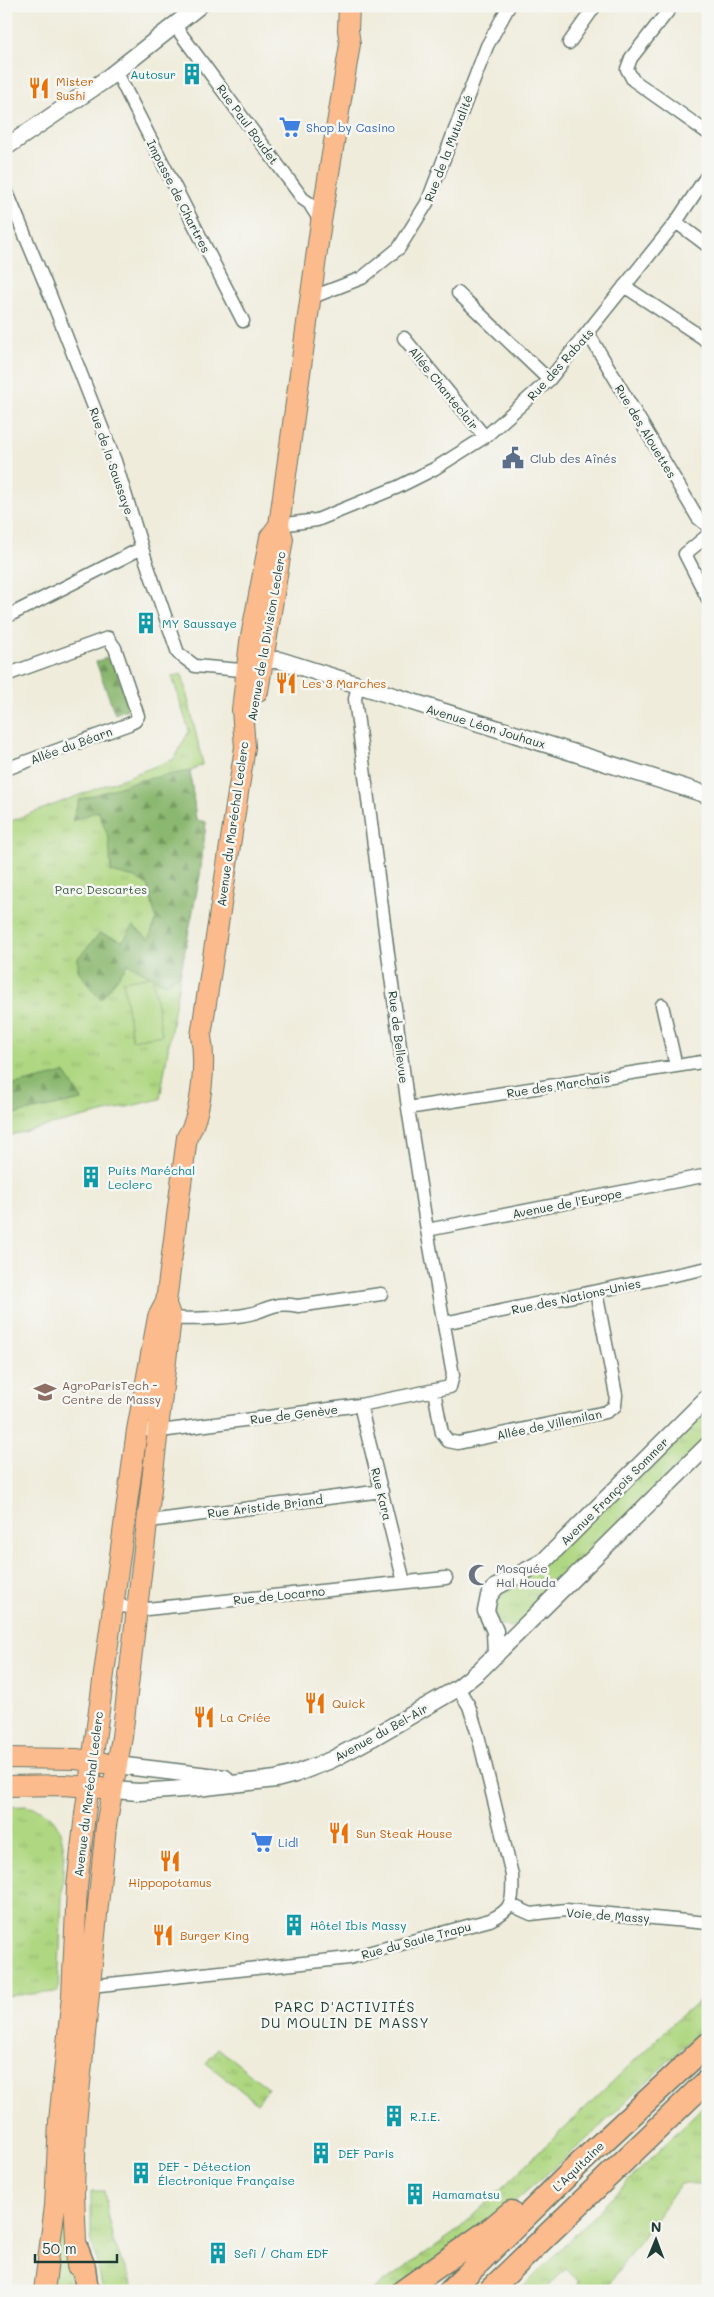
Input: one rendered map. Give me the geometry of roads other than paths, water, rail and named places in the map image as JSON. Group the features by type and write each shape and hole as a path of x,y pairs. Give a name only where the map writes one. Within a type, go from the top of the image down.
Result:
{"highway":[{"name":"L'Aquitaine","path":"450,2291 577,2166 708,2044"},
{"path":"489,2291 708,2080"},
{"path":"403,2291 492,2228 550,2179 577,2166"},
{"path":"77,2249 84,2267 87,2291"}],"main road":[{"path":"256,665 259,597 270,537 279,526 310,298 350,44 348,30 349,6"},
{"path":"350,44 358,31 360,6"},
{"name":"Avenue de la Division Leclerc","path":"245,747 256,665 283,539 279,526"},
{"name":"Avenue du Maréchal Leclerc","path":"78,2291 74,2194 76,2123 106,1826 118,1765 159,1430 168,1310 187,1137 182,1124 186,1088 192,1052 201,1036 245,747"},
{"name":"Avenue du Maréchal Leclerc","path":"44,2291 56,2206 59,2121 72,1996 77,1887 88,1787 137,1430 158,1317 168,1310"},
{"path":"6,1758 32,1757 92,1761 118,1765"},
{"path":"6,1786 64,1785 113,1790"}],"street":[{"name":"Rue de la Mutualité","path":"310,298 362,278 400,248 427,204 487,46 508,6"},
{"path":"570,43 595,6"},
{"path":"672,6 632,58 627,69 633,80 708,133"},
{"path":"6,147 76,101 175,26 192,9"},
{"name":"Rue Paul Boudet","path":"175,26 303,199 310,202 322,222"},
{"name":"Impasse de Chartres","path":"116,71 243,321"},
{"name":"Rue des Rabats","path":"279,526 317,520 398,487 434,469 485,438 549,380 676,222 708,174"},
{"name":"Rue de la Saussaye","path":"6,190 50,295 112,453 178,653 195,666 256,665"},
{"path":"676,222 708,246"},
{"path":"624,286 708,343"},
{"path":"458,293 549,380"},
{"name":"Rue des Alouettes","path":"588,333 698,518 708,526"},
{"name":"Allée Chanteclair","path":"404,338 485,438"},
{"path":"708,535 685,554 708,599"},
{"path":"6,617 142,548"},
{"name":"Allée du Béarn","path":"6,675 108,638 115,648 138,716 135,721 6,769"},
{"name":"Avenue Léon Jouhaux","path":"256,665 279,660 708,795"},
{"name":"Rue de Bellevue","path":"358,685 355,699 408,1108 427,1230 453,1375 450,1387"},
{"path":"662,1005 676,1066"},
{"name":"Rue des Marchais","path":"408,1108 708,1061"},
{"name":"Avenue de l'Europe","path":"427,1230 708,1175"},
{"name":"Rue des Nations-Unies","path":"444,1323 708,1268"},
{"name":"Allée de Villemilan","path":"434,1391 442,1433 448,1440 458,1443 606,1412 615,1406 616,1394 596,1292"},
{"path":"168,1310 201,1319 256,1312 266,1307 286,1303 298,1306 381,1294"},
{"name":"Rue de Genève","path":"137,1430 159,1430 360,1405 450,1387"},
{"name":"Avenue François Sommer","path":"496,1655 493,1627 486,1611 486,1600 496,1587 544,1561 708,1397"},
{"name":"Rue Kara","path":"360,1405 404,1582"},
{"path":"496,1655 708,1445"},
{"name":"Rue Aristide Briand","path":"147,1518 157,1520 382,1491"},
{"name":"Rue de Locarno","path":"113,1605 138,1608 446,1578"},
{"path":"493,1627 514,1631 526,1626"},
{"path":"493,1627 513,1639"},
{"name":"Avenue du Bel-Air","path":"113,1790 139,1792 252,1781 295,1774 330,1760 458,1688 496,1655"},
{"path":"458,1688 469,1706 478,1735 512,1875 513,1893 511,1905"},
{"name":"Avenue du Bel-Air","path":"118,1765 252,1781"},
{"name":"Voie de Massy","path":"511,1905 531,1914 566,1910 708,1923"},
{"name":"Rue du Saule Trapu","path":"91,1986 349,1958 490,1920 503,1914 511,1905"}],"place":[{"name":"Autosur","path":"192,74"},
{"name":"Mister Sushi","path":"39,88"},
{"name":"Shop by Casino","path":"290,127"},
{"name":"Club des Aînés","path":"513,458"},
{"name":"MY Saussaye","path":"146,623"},
{"name":"Les 3 Marches","path":"286,683"},
{"name":"Puits Maréchal Leclerc","path":"91,1177"},
{"name":"AgroParisTech - Centre de Massy","path":"45,1392"},
{"name":"Mosquée Hal Houda","path":"479,1575"},
{"name":"Quick","path":"315,1703"},
{"name":"La Criée","path":"204,1717"},
{"name":"Sun Steak House","path":"339,1833"},
{"name":"Lidl","path":"262,1842"},
{"name":"Hippopotamus","path":"170,1861"},
{"name":"Hôtel Ibis Massy","path":"294,1925"},
{"name":"Burger King","path":"163,1935"},
{"name":"R.I.E.","path":"394,2116"},
{"name":"DEF Paris","path":"321,2153"},
{"name":"DEF - Détection Électronique Française","path":"141,2173"},
{"name":"Hamamatsu","path":"415,2194"},
{"name":"Sefi / Cham EDF","path":"218,2253"}],"district":[{"name":"PARC D'ACTIVITÉS DU MOULIN DE MASSY","path":"345,2014"}],"park label":[{"name":"Parc Descartes","path":"101,889"}]}
